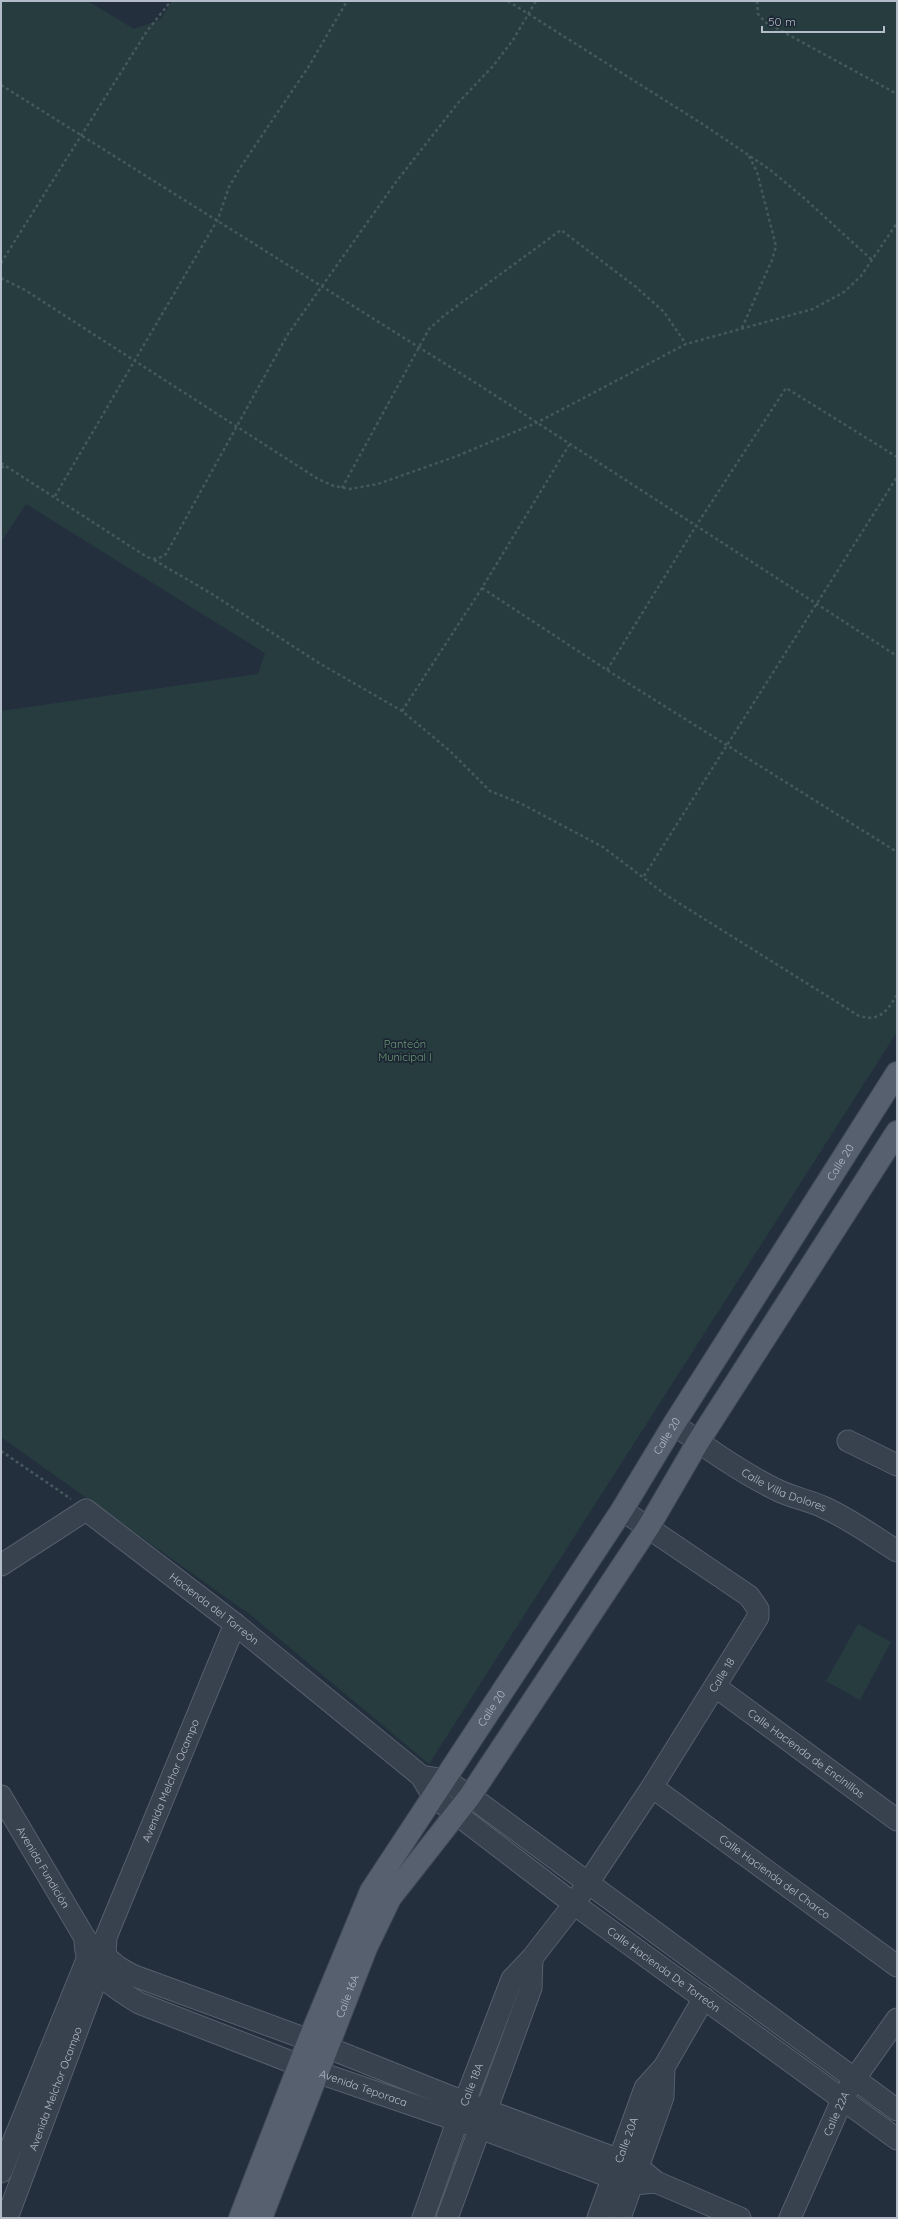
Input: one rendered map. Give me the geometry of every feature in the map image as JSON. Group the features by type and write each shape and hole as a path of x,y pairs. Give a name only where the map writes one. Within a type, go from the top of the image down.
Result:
{"main road":[{"name":"Calle 20","path":"439,1788 622,1510 674,1424 897,1073"},
{"path":"470,1796 649,1526 698,1442 897,1132"},
{"path":"835,1170 861,1189"},
{"path":"540,1635 565,1652"},
{"name":"Calle 16A","path":"240,2218 308,2069 371,1891 439,1788"},
{"name":"Calle 16A","path":"318,2044 383,1911 405,1878 458,1814 470,1796"},
{"name":"Calle 16A","path":"261,2218 308,2069"}],"street":[{"name":"Calle Villa Dolores","path":"674,1424 698,1442 775,1489 822,1506 845,1518 897,1551"},
{"path":"848,1441 897,1465"},
{"path":"1,1565 86,1510"},
{"name":"Hacienda del Torreón","path":"86,1510 235,1624 421,1776 439,1788"},
{"name":"Calle 18","path":"588,1882 652,1787 716,1687 758,1617 758,1609 749,1596 649,1526 622,1510"},
{"name":"Avenida Melchor Ocampo","path":"1,2172 235,1624"},
{"name":"Calle Hacienda de Encinillas","path":"716,1687 897,1820"},
{"name":"Calle Hacienda del Charco","path":"652,1787 897,1966"},
{"path":"439,1788 470,1796 897,2110"},
{"name":"Calle Hacienda De Torreón","path":"439,1788 458,1814 574,1904 843,2098 897,2139"},
{"name":"Avenida Fundición","path":"1,1796 96,1951"},
{"name":"Calle 18A","path":"423,2218 464,2102 512,1979 532,1958 574,1904 588,1882"},
{"name":"Avenida Melchor Ocampo","path":"7,2218 96,1951"},
{"name":"Avenida Teporaca","path":"96,1951 132,1975 148,1982 318,2044 464,2102 483,2118 617,2169 656,2182 740,2218"},
{"name":"Avenida Teporaca","path":"96,1951 120,1991 139,2003 308,2069 457,2122 483,2118"},
{"name":"Calle 18A","path":"447,2218 531,1988 532,1958"},
{"name":"Calle 20A","path":"598,2218 617,2169 645,2088 664,2067 704,1998"},
{"name":"Calle 22A","path":"791,2218 843,2098 855,2078 897,2019"},
{"name":"Calle 20A","path":"620,2218 663,2097 664,2067"}],"path":[{"path":"1,263 148,31 171,1"},
{"path":"55,496 218,219 229,187 240,168 309,66 347,1"},
{"path":"508,1 749,156 804,198 872,260"},
{"path":"154,560 160,559 166,554 288,334 396,182 458,103 494,66 513,40 536,1"},
{"path":"757,1 758,14 765,22 897,94"},
{"path":"1,85 218,219 420,347 569,445 897,656"},
{"path":"742,329 772,260 776,246 757,172 749,156"},
{"path":"1,278 25,290 135,360 318,480 342,488 363,487 378,484 458,456 536,423 686,344 813,309 844,292 861,276 897,223"},
{"path":"342,488 380,415 429,329 446,314 561,230 636,287 664,312 686,344"},
{"path":"607,670 696,526 786,388 897,458"},
{"path":"402,711 482,588 569,445"},
{"path":"1,463 154,560 212,594 319,663 402,711 450,751 490,791 520,803 603,847 644,876 666,895 859,1016 872,1018 878,1016 887,1010 897,995"},
{"path":"1,467 8,467"},
{"path":"644,876 897,477"},
{"path":"482,588 607,670 897,852"},
{"path":"1,1451 86,1510"}],"green space":[{"name":"Panteón Municipal I","path":"1,1 88,1 134,29 160,20 172,1 897,1 897,1032 429,1764 252,1616 1,1437 1,711 258,674 265,653 26,504 1,542"},
{"path":"858,1624 891,1642 860,1700 826,1681"}]}
